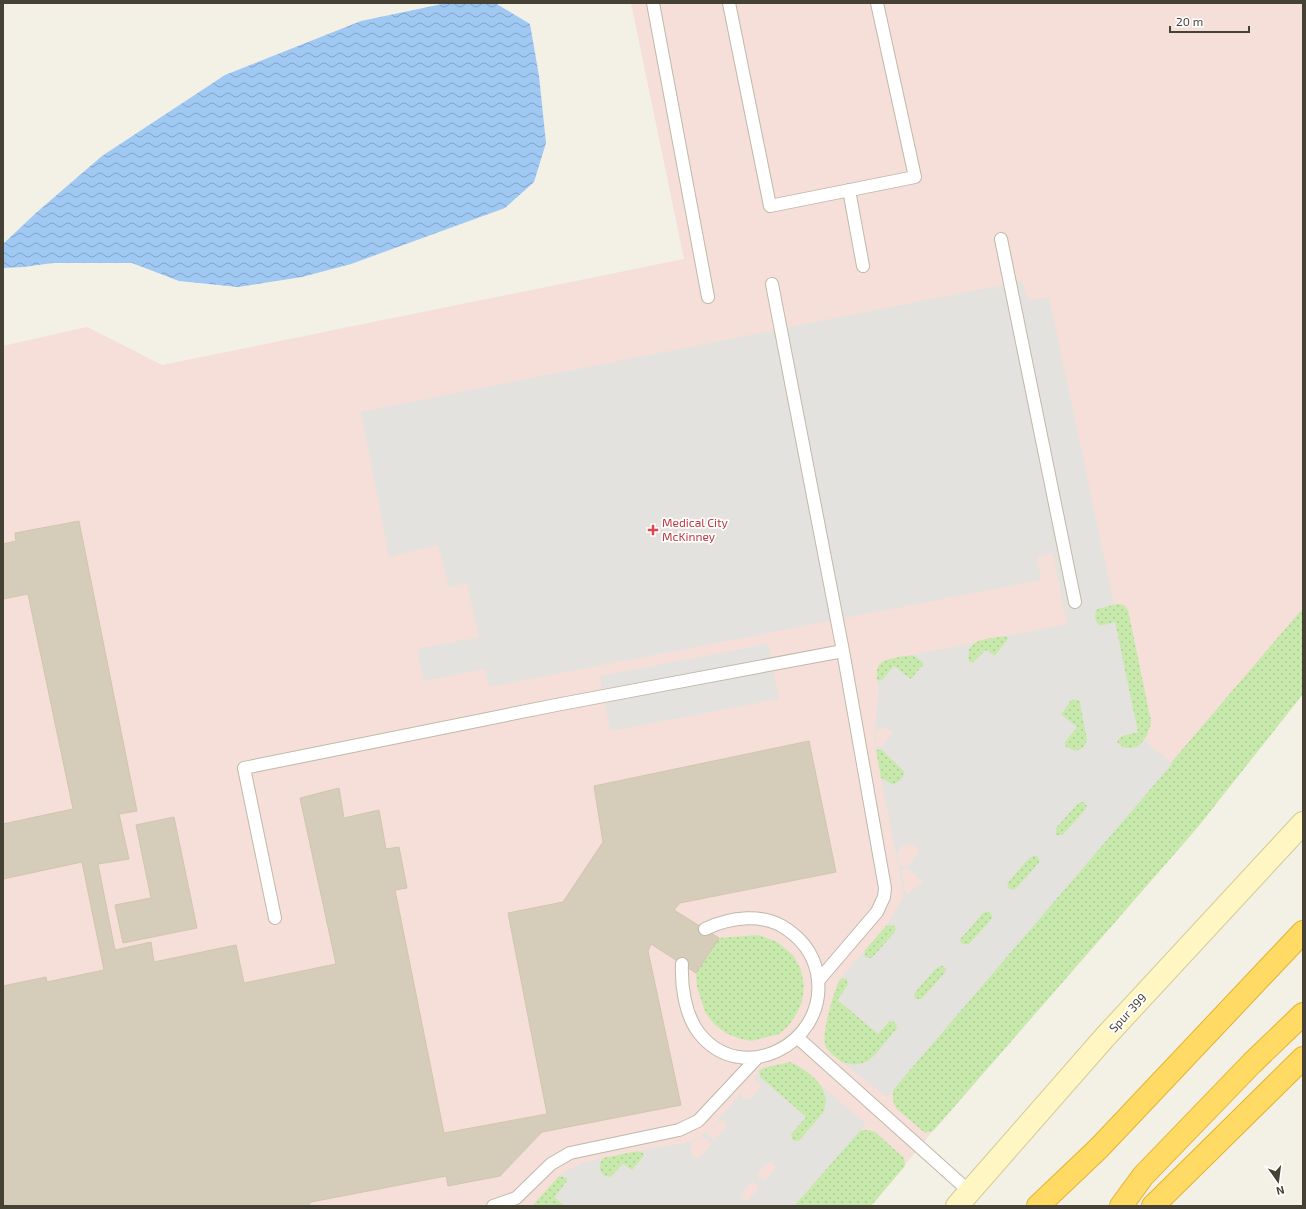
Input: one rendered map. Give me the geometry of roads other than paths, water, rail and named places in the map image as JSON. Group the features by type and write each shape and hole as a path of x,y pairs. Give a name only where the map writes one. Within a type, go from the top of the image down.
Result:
{"highway":[{"path":"1038,1206 1099,1148 1303,932"},
{"path":"1121,1206 1142,1176 1252,1063 1303,1014"},
{"path":"1152,1206 1303,1058"}],"main road":[{"name":"Spur 399","path":"963,1199 1105,1037 1303,823"}],"lane":[{"path":"653,3 708,297"},
{"path":"729,3 770,206 915,177 877,3"},
{"path":"849,190 863,266"},
{"path":"1001,240 1075,602"},
{"path":"772,284 843,651 884,879 885,892 882,904 877,912 818,981"},
{"path":"275,918 244,768 556,705 843,651"},
{"path":"682,964 683,993 687,1008 698,1032 717,1049 730,1055 746,1058 757,1058 787,1047 798,1038 807,1027 814,1015 818,1002 819,988 813,960 797,937 774,922 760,919 746,918 717,923 705,930"},
{"path":"798,1038 963,1199"},
{"path":"493,1206 516,1198 551,1164 570,1153 679,1130 693,1124 706,1113 757,1058"}],"water":[{"path":"447,3 495,3 530,24 539,76 546,143 534,182 505,208 351,264 302,277 238,287 179,281 132,263 53,263 3,268 3,244 37,212 102,156 225,75 361,21"}],"place":[{"name":"Medical City McKinney","path":"653,530"}]}
